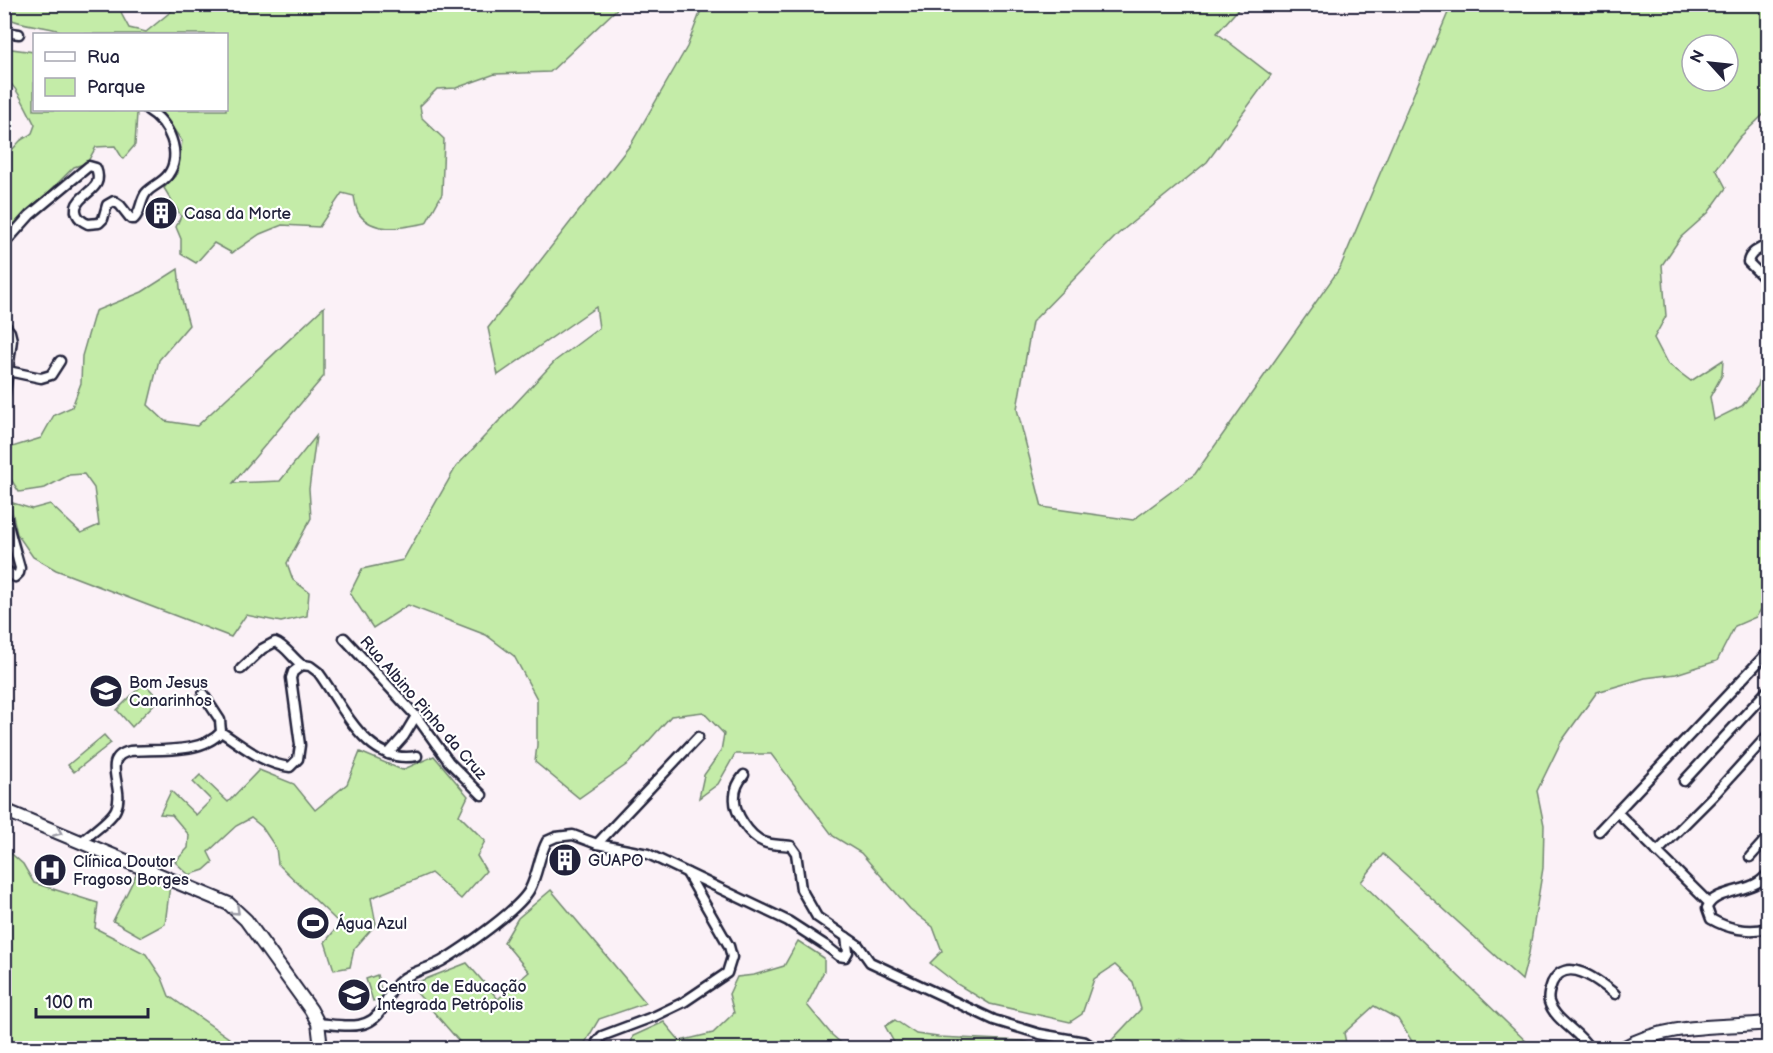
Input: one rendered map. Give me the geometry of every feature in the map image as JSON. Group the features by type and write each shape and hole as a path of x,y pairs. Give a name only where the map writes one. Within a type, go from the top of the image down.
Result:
{"main road":[{"path":"4,810 229,904 246,920 311,1010 318,1023 321,1048"},
{"path":"1623,1048 1640,1039 1666,1031 1768,1023"}],"street":[{"path":"4,32 19,34"},
{"path":"4,244 38,208 89,166 96,168 99,179 97,185 80,200 76,212 78,217 88,224 99,223 103,219 107,205 114,201 131,219 138,216 147,192 166,177 176,154 173,142 156,114 150,111"},
{"path":"1768,244 1749,257 1749,262 1768,282"},
{"path":"4,324 12,340 4,400"},
{"path":"9,371 41,378 51,375 60,361"},
{"path":"4,512 20,568 15,577 4,569"},
{"name":"Rua Albino Pinho da Cruz","path":"344,638 416,716 449,762 482,795"},
{"path":"241,669 262,649 275,642 282,645 291,658 318,672 360,733 378,749 406,758 417,756"},
{"path":"1599,831 1768,652"},
{"path":"221,732 261,759 278,766 290,767 294,764 298,759 300,745 291,678 293,672 302,665"},
{"path":"1684,781 1768,690"},
{"path":"81,842 116,809 118,798 114,763 120,754 130,751 201,746 214,740 221,732 220,720 203,694"},
{"path":"388,754 412,726 416,716"},
{"path":"1657,852 1713,796 1768,735"},
{"path":"597,844 698,737"},
{"path":"744,775 735,794 739,814 756,838 762,842 791,846 794,849 799,870 798,878 806,900 817,917 858,945 870,962 994,1020 1040,1034 1085,1042 1094,1048"},
{"path":"1617,812 1708,903 1708,914 1711,919 1742,930 1758,931 1768,928"},
{"path":"318,1023 354,1026 369,1023 382,1010 390,992 400,981 442,961 504,916 530,890 540,855 547,841 556,837 573,835 597,844 648,854 788,921 838,956 845,957 848,952 846,937"},
{"path":"1750,857 1768,837"},
{"path":"596,1048 602,1036 655,1016 684,1002 727,973 732,957 729,946 687,873"},
{"path":"1708,903 1756,884 1768,873"},
{"path":"1589,1048 1585,1041 1555,1012 1549,1002 1550,989 1555,977 1562,971 1577,970 1599,980 1615,994"}],"green space":[{"path":"13,5 120,5 129,28 146,32 179,5 621,5 550,72 495,74 456,88 437,89 420,106 422,118 444,139 442,194 426,223 390,228 373,225 359,214 354,196 342,193 319,227 282,225 260,234 232,253 214,243 196,263 181,254 181,239 176,227 181,216 164,188 178,173 182,141 161,111 228,111 228,33 61,33 5,17"},
{"path":"703,5 1242,5 1217,33 1271,75 1207,162 1118,234 1032,322 1017,409 1042,507 1133,520 1195,474 1340,268 1450,8 1449,5 1768,5 1768,105 1764,114 1740,137 1716,169 1726,188 1708,213 1681,237 1662,265 1666,316 1654,338 1667,363 1691,381 1723,360 1722,375 1710,397 1714,420 1742,406 1758,386 1768,341 1768,599 1756,617 1735,626 1717,661 1676,674 1645,678 1597,692 1561,742 1537,791 1544,825 1543,868 1529,953 1522,980 1383,854 1361,882 1533,1048 1416,1048 1398,1019 1374,1006 1344,1033 1347,1048 1216,1048 1178,1039 1154,1046 1126,1047 1111,1041 1141,1009 1133,982 1115,965 1094,979 1082,1014 1070,1022 990,1004 957,984 930,963 942,951 933,927 910,909 861,853 833,836 771,754 735,754 718,784 699,798 704,775 721,751 724,734 703,712 671,716 629,763 579,798 535,762 537,699 514,656 486,635 408,605 373,628 350,593 362,569 403,560 456,467 555,361 599,328 596,307 498,375 488,328 631,144 687,47"},
{"path":"4,48 33,52 33,111 134,111 137,113 135,145 123,159 115,146 96,147 87,163 74,167 5,236 5,151 12,149 32,133 35,125 18,93 5,78"},
{"path":"178,269 181,296 189,325 159,360 148,405 165,421 197,426 324,307 324,376 233,483 280,481 316,436 309,489 311,518 287,563 293,580 309,592 307,616 281,622 246,615 231,637 56,570 33,557 17,534 10,502 32,509 50,504 81,533 99,525 94,488 84,474 69,475 45,488 19,492 7,473 12,447 41,438 54,415 72,407 81,383 82,356 95,311 142,292"},
{"path":"144,683 159,699 132,727 117,710"},
{"path":"104,735 111,743 74,772 68,765"},
{"path":"360,752 402,770 434,756 468,796 459,815 485,841 477,856 486,871 461,899 431,873 371,898 376,924 354,949 350,967 334,970 325,942 340,924 278,864 276,848 262,827 251,818 236,826 208,852 213,862 204,870 189,875 175,862 188,848 189,835 172,815 160,814 171,791 196,815 211,800 193,782 200,775 228,802 259,770 294,784 315,810 347,784"},
{"path":"5,848 23,864 34,883 98,903 95,928 146,954 162,978 169,996 243,1048 5,1048"},
{"path":"137,873 170,885 165,924 141,937 113,921"},
{"path":"551,890 646,1003 599,1019 582,1048 465,1048 410,985 467,963 498,999 529,972 504,942 518,918"},
{"path":"798,941 824,958 824,971 807,1005 832,1035 847,1048 630,1048 633,1036 664,1022 680,1041 713,1033 734,1013 729,994 737,977 754,975 784,966"},
{"path":"377,975 383,997 373,1001 366,979"},
{"path":"895,1020 916,1034 1023,1041 1050,1048 893,1048 896,1046 885,1026"}],"place":[{"name":"Casa da Morte","path":"161,213"},
{"name":"Bom Jesus Canarinhos","path":"106,691"},
{"name":"GUAPO","path":"565,860"},
{"name":"Clínica Doutor Fragoso Borges","path":"50,870"},
{"name":"Água Azul","path":"313,923"},
{"name":"Centro de Educação Integrada Petrópolis","path":"354,995"}]}
